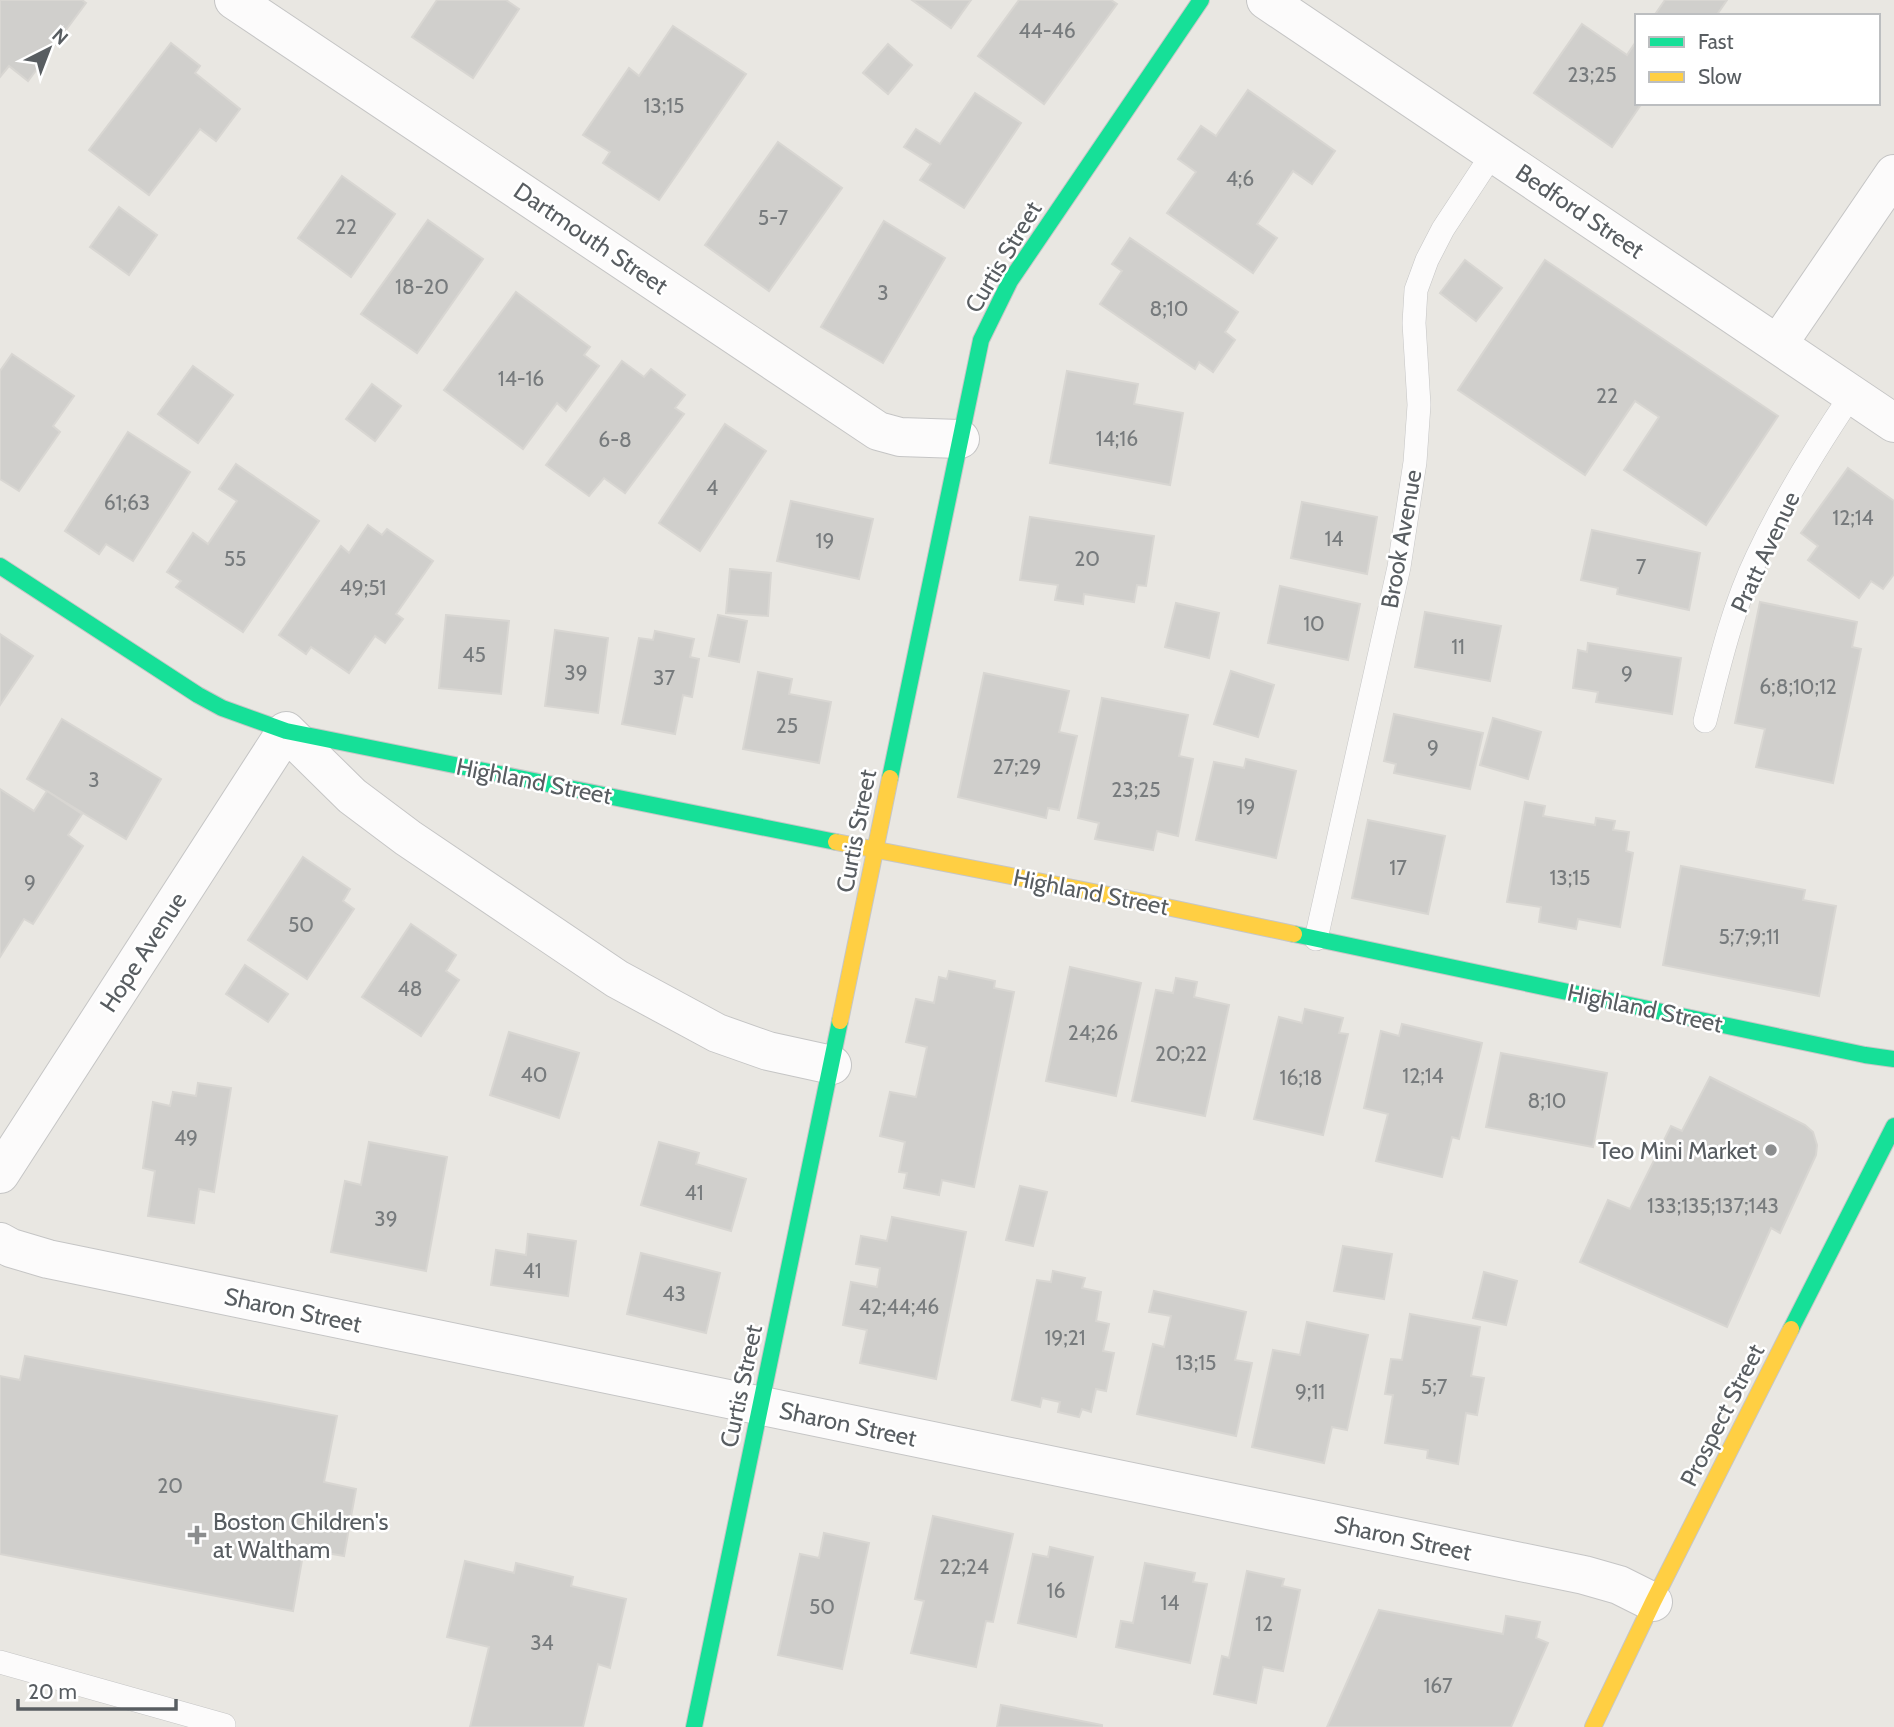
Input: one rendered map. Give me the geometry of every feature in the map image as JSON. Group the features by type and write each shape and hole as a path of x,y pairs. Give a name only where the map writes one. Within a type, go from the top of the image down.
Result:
{"street":[{"name":"Dartmouth Street","path":"234,0 878,431 900,437 960,439"},
{"name":"Curtis Street","path":"694,1727 981,340 1010,281 1201,0"},
{"name":"Bedford Street","path":"1266,0 1894,423"},
{"path":"1778,344 1894,174"},
{"name":"Highland Street","path":"0,566 198,695 222,708 286,730 1129,899 1894,1059"},
{"name":"Highland Street","path":"286,730 352,796 408,838 617,979 658,1003 730,1038 768,1051 832,1065"},
{"name":"Hope Avenue","path":"0,1174 286,730"},
{"name":"Prospect Street","path":"1593,1727 1653,1602 1894,1126"},
{"name":"Sharon Street","path":"0,1242 48,1259 1574,1573 1619,1586 1653,1602"}],"lane":[{"name":"Brook Avenue","path":"1316,939 1399,567 1415,462 1419,405 1414,323 1416,290 1443,229 1493,153"},
{"name":"Pratt Avenue","path":"1705,721 1721,656 1756,558 1829,429 1852,394"},
{"path":"0,1662 224,1725"}],"building":[{"path":"0,0 82,0 86,3 28,81 9,66 0,77"},
{"path":"437,0 506,0 519,9 473,78 412,37"},
{"path":"912,0 971,0 951,28"},
{"path":"1019,0 1111,0 1117,4 1044,104 978,56"},
{"path":"1665,0 1727,0 1717,14 1655,14"},
{"path":"1582,24 1627,55 1635,43 1635,105 1641,105 1612,147 1534,93"},
{"path":"673,26 746,74 659,200 603,163 610,152 583,135 629,68 639,76"},
{"path":"171,43 200,66 195,73 240,109 216,141 200,129 149,195 89,150"},
{"path":"888,44 912,65 888,94 863,73"},
{"path":"1248,90 1335,151 1312,184 1293,171 1257,224 1277,238 1253,273 1167,213 1196,172 1178,159 1201,126 1216,136"},
{"path":"975,93 1021,123 964,208 920,180 931,164 904,147 916,129 940,144"},
{"path":"778,142 842,188 769,291 705,245"},
{"path":"342,176 395,214 351,277 298,238"},
{"path":"119,207 157,235 129,275 90,247"},
{"path":"428,220 483,259 417,353 361,314"},
{"path":"884,221 945,258 883,363 821,327"},
{"path":"1130,238 1238,312 1225,332 1235,340 1213,372 1199,362 1195,369 1100,304 1122,271 1112,264"},
{"path":"1465,260 1502,288 1476,321 1440,293"},
{"path":"1545,260 1778,416 1706,525 1624,470 1659,417 1635,401 1585,475 1458,390"},
{"path":"516,292 590,347 584,355 599,366 566,411 557,403 523,449 444,390"},
{"path":"12,354 74,396 53,426 60,432 19,491 0,479 0,371"},
{"path":"622,361 644,377 651,369 685,395 675,408 684,414 625,493 604,478 589,496 546,465"},
{"path":"193,366 233,395 198,443 158,414"},
{"path":"1067,371 1138,384 1134,404 1183,413 1170,485 1050,463"},
{"path":"372,384 401,406 375,441 346,419"},
{"path":"725,424 766,451 700,551 659,523"},
{"path":"128,432 190,472 133,561 106,544 99,554 65,531"},
{"path":"236,464 319,521 243,632 176,587 181,581 167,572 193,533 208,544 237,501 219,489"},
{"path":"1848,468 1894,501 1894,574 1883,589 1871,581 1859,598 1808,560 1818,546 1801,533"},
{"path":"791,501 873,519 859,579 777,561"},
{"path":"1302,502 1377,517 1367,574 1291,558"},
{"path":"1030,517 1154,536 1146,586 1137,585 1134,602 1084,594 1083,604 1055,600 1058,585 1020,580"},
{"path":"368,525 382,535 387,529 433,561 396,614 403,619 385,643 375,636 349,673 311,647 306,654 279,635 341,546 349,553"},
{"path":"1592,530 1700,553 1689,610 1617,594 1618,588 1581,580"},
{"path":"730,569 771,573 768,616 726,613"},
{"path":"1280,586 1360,604 1348,660 1268,643"},
{"path":"1760,602 1857,622 1852,647 1861,649 1833,783 1756,767 1765,729 1735,723"},
{"path":"1176,603 1219,613 1209,658 1165,647"},
{"path":"1425,612 1501,626 1490,681 1415,667"},
{"path":"446,615 509,621 501,694 439,688"},
{"path":"718,615 747,621 739,662 709,656"},
{"path":"555,630 608,638 598,713 545,706"},
{"path":"655,631 694,639 690,657 699,659 692,697 683,695 675,734 622,724 639,638 653,640"},
{"path":"0,634 33,656 0,705"},
{"path":"1588,643 1681,658 1672,714 1596,702 1598,692 1573,688 1578,650 1587,652"},
{"path":"1231,671 1274,685 1258,737 1214,724"},
{"path":"758,672 792,679 789,694 831,702 819,763 743,749"},
{"path":"984,673 1069,691 1059,732 1077,736 1059,810 1048,808 1046,818 958,797"},
{"path":"1102,698 1188,715 1179,756 1193,759 1178,836 1157,831 1153,850 1095,839 1099,823 1078,818"},
{"path":"1394,714 1483,733 1470,789 1394,773 1396,764 1384,761"},
{"path":"1493,718 1541,732 1528,779 1480,765"},
{"path":"62,719 161,779 126,839 27,779"},
{"path":"1246,759 1296,771 1276,858 1196,840 1214,762 1244,768"},
{"path":"0,789 34,811 47,791 82,814 68,835 83,846 33,924 24,919 0,957"},
{"path":"1525,802 1545,806 1543,816 1595,825 1596,818 1615,821 1613,830 1629,832 1626,851 1633,853 1620,927 1578,919 1576,929 1539,922 1541,907 1507,902"},
{"path":"1368,820 1445,836 1428,914 1352,898"},
{"path":"303,857 350,889 343,901 354,909 307,979 248,940"},
{"path":"1681,866 1805,890 1803,900 1836,906 1819,996 1663,965"},
{"path":"411,924 456,955 446,971 459,980 421,1036 362,997"},
{"path":"245,965 288,994 268,1022 226,994"},
{"path":"1070,967 1141,983 1116,1096 1046,1081"},
{"path":"949,971 995,981 994,988 1014,992 974,1187 942,1180 939,1195 904,1188 907,1173 899,1172 905,1142 880,1136 890,1092 916,1097 927,1047 906,1042 916,999 934,1003 939,977 947,979"},
{"path":"1176,978 1197,982 1194,997 1229,1005 1205,1116 1132,1101 1156,990 1173,993"},
{"path":"1305,1009 1343,1018 1339,1033 1348,1034 1323,1135 1254,1119 1279,1017 1302,1023"},
{"path":"1402,1024 1482,1043 1459,1139 1452,1137 1442,1177 1376,1161 1388,1114 1364,1108 1381,1031 1399,1036"},
{"path":"509,1032 579,1053 559,1118 490,1095"},
{"path":"1501,1053 1607,1073 1593,1147 1486,1127"},
{"path":"1710,1077 1805,1125 1813,1132 1817,1145 1816,1155 1780,1233 1771,1228 1727,1327 1580,1262 1608,1200 1630,1209 1671,1126 1682,1131"},
{"path":"198,1083 231,1088 214,1192 199,1189 194,1223 148,1216 155,1171 143,1168 153,1102 170,1106 173,1092 196,1096"},
{"path":"369,1142 447,1157 426,1271 331,1252 345,1181 361,1185"},
{"path":"659,1142 699,1153 696,1164 746,1179 731,1231 641,1205"},
{"path":"1020,1186 1047,1192 1033,1246 1006,1240"},
{"path":"892,1217 966,1232 936,1379 860,1363 867,1330 843,1325 851,1282 877,1287 880,1268 856,1264 861,1236 887,1241"},
{"path":"528,1234 576,1241 568,1296 491,1285 496,1250 526,1255"},
{"path":"1343,1246 1392,1254 1384,1299 1334,1291"},
{"path":"641,1253 720,1273 706,1333 627,1314"},
{"path":"1053,1271 1085,1278 1082,1288 1101,1292 1096,1321 1109,1324 1103,1351 1114,1353 1106,1391 1096,1389 1091,1412 1082,1409 1079,1417 1058,1412 1060,1402 1042,1398 1040,1407 1012,1400 1037,1280 1051,1282"},
{"path":"1484,1272 1517,1281 1506,1325 1473,1318"},
{"path":"1154,1291 1246,1312 1235,1360 1252,1363 1236,1436 1137,1414 1153,1344 1164,1347 1171,1316 1149,1312"},
{"path":"1410,1314 1480,1327 1471,1376 1484,1378 1477,1415 1466,1413 1458,1464 1427,1458 1428,1450 1385,1443 1393,1395 1385,1394 1391,1359 1402,1360"},
{"path":"1307,1322 1368,1335 1347,1430 1332,1427 1324,1463 1252,1447 1273,1350 1300,1355"},
{"path":"25,1356 337,1416 324,1482 356,1489 344,1556 304,1549 293,1611 0,1554 0,1376 20,1380"},
{"path":"933,1516 1013,1534 993,1622 986,1621 976,1667 911,1653 924,1601 915,1599"},
{"path":"824,1533 869,1543 842,1669 778,1655 800,1554 819,1558"},
{"path":"1050,1547 1093,1557 1076,1637 1018,1623 1033,1554 1048,1557"},
{"path":"465,1561 514,1573 516,1563 573,1577 571,1586 626,1599 610,1668 598,1664 583,1727 470,1727 489,1647 447,1637"},
{"path":"1145,1563 1195,1573 1193,1582 1207,1584 1190,1663 1116,1647 1121,1621 1133,1623"},
{"path":"1247,1571 1284,1579 1282,1586 1300,1590 1283,1671 1263,1667 1256,1703 1214,1694 1222,1656 1229,1658"},
{"path":"1379,1610 1503,1634 1506,1616 1540,1622 1536,1638 1548,1643 1511,1727 1327,1727"},
{"path":"1001,1705 1102,1725 1102,1727 997,1727"}],"traffic: fast":[{"path":"890,778 981,340 1010,281 1201,0"},
{"path":"0,566 198,695 222,708 286,731 836,842"},
{"path":"1294,934 1894,1059"},
{"path":"694,1727 840,1021"},
{"path":"1791,1329 1894,1126"}],"traffic: slow":[{"path":"840,1021 890,778"},
{"path":"836,842 1294,934"},
{"path":"1593,1727 1791,1329"}],"place":[{"name":"Teo Mini Market","path":"1771,1150"},
{"name":"Boston Children's at Waltham","path":"197,1535"}]}
